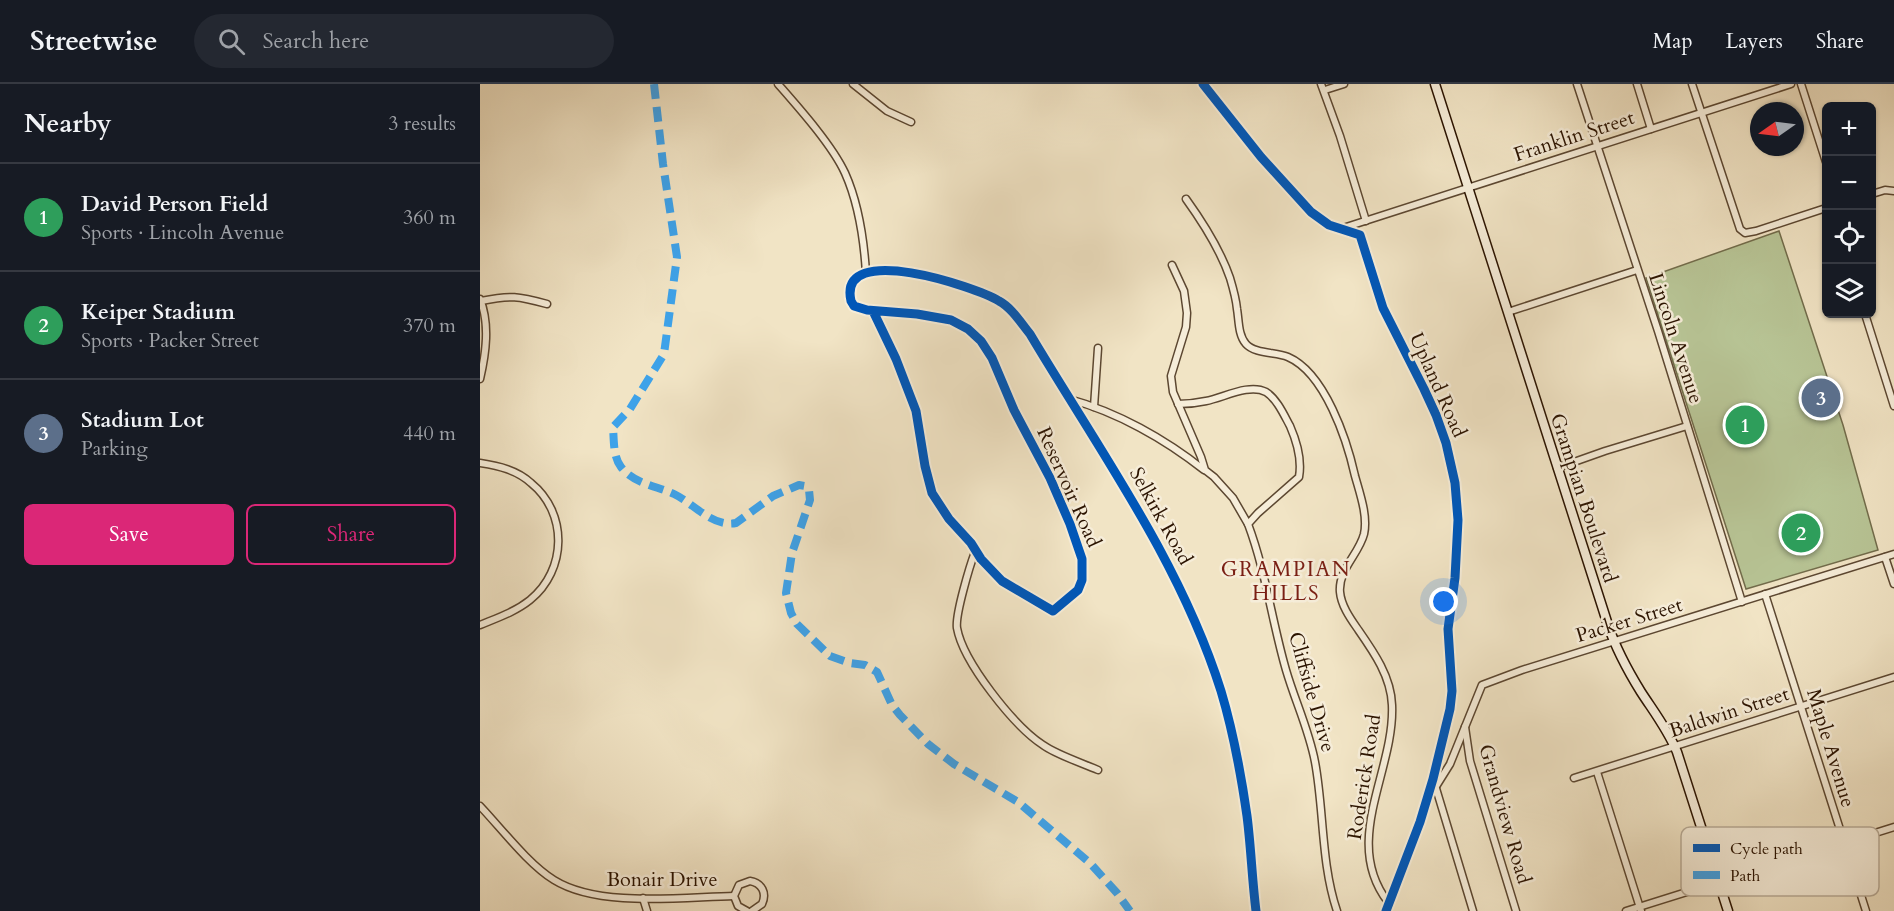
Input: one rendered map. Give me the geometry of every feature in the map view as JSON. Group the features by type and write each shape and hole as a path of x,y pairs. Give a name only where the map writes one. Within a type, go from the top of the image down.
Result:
{"street":[{"path":"778,84 824,141 844,171 855,200 866,273"},
{"path":"853,84 887,111 911,122"},
{"name":"Upland Road","path":"1203,84 1300,202 1320,220 1360,235 1383,308 1436,415 1454,476 1458,528 1455,578 1448,629 1452,691 1445,734 1433,779 1414,838 1386,911"},
{"path":"1340,229 1366,221 1323,87 1344,84"},
{"name":"Grampian Boulevard","path":"1435,84 1614,642 1675,747 1700,827"},
{"name":"Lincoln Avenue","path":"1577,84 1742,602"},
{"path":"1637,84 1651,129"},
{"path":"1692,84 1737,223 1743,232 1756,231 1822,210"},
{"name":"Franklin Street","path":"1366,221 1791,84"},
{"path":"1801,84 1825,156"},
{"path":"1876,193 1884,190 1894,191"},
{"name":"Roderick Road","path":"1186,199 1207,229 1222,257 1234,290 1239,327 1244,341 1250,347 1289,358 1306,369 1322,391 1334,415 1353,468 1362,504 1365,530 1341,580 1340,594 1350,618 1384,672 1392,702 1391,728 1375,793 1369,844 1375,881 1379,891 1388,902"},
{"path":"1172,265 1184,291 1187,313 1186,327 1171,376 1173,392 1205,470"},
{"name":"Selkirk Road","path":"866,273 888,269 911,273 943,280 1001,302 1030,334 1116,473 1153,536 1188,604 1208,653 1228,715 1247,815 1256,911"},
{"path":"1508,312 1637,270"},
{"name":"Reservoir Road","path":"866,273 854,280 849,290 854,306 873,311 917,314 951,320 968,329 985,345 1014,410 1050,478 1070,524 1082,560 1081,584 1077,592 1053,611 1002,581 975,552 971,543 949,519 932,493 916,411 896,359 873,311"},
{"path":"480,378 486,334 481,300 518,296 547,304"},
{"path":"1866,318 1894,404"},
{"path":"1094,407 1098,348"},
{"path":"1178,404 1204,402 1243,391 1260,390 1271,396 1287,419 1298,447 1299,477 1248,524"},
{"name":"Cliffside Drive","path":"1069,399 1094,407 1157,437 1205,470 1233,498 1248,524 1261,561 1285,668 1306,727 1315,761 1323,833 1337,911"},
{"path":"1557,468 1687,426"},
{"path":"480,463 517,473 543,494 555,518 558,546 556,563 542,588 515,610 480,625"},
{"path":"975,552 968,567 956,626 964,651 1011,716 1043,746 1098,770"},
{"name":"Packer Street","path":"1435,788 1450,764 1482,685 1522,670 1894,554"},
{"path":"1885,557 1894,584"},
{"name":"Maple Avenue","path":"1765,594 1839,827"},
{"name":"Baldwin Street","path":"1574,778 1894,677"},
{"name":"Grandview Road","path":"1465,725 1470,761 1516,911"},
{"path":"1597,772 1640,909"},
{"path":"1433,779 1473,911"},
{"name":"Bonair Drive","path":"480,806 529,859 553,880 575,890 605,896 643,898 734,896"},
{"path":"1879,832 1894,827"},
{"name":"Bonair Drive","path":"747,911 738,906 734,896 739,885 746,881 754,881 764,893 764,901 752,911"},
{"path":"1626,911 1640,909 1681,895"},
{"name":"Grampian Boulevard","path":"1723,896 1728,911"},
{"name":"Maple Avenue","path":"1861,896 1866,911"},
{"path":"643,898 647,911"}],"green space":[{"path":"1779,231 1843,425 1878,550 1746,589 1646,278"}],"marked path":[{"path":"654,84 677,257 664,354 630,409 613,427 614,448 618,463 632,477 674,494 711,518 728,524 736,523 773,496 799,485 805,486 809,490 810,500 792,553 786,593 791,613 797,624 830,656 865,665 877,672 892,705 928,744 954,764 1018,802 1090,863 1130,911"}],"cycle path":[{"path":"1203,84 1261,157 1311,212 1329,225 1360,235 1383,308 1436,415 1446,443 1455,483 1458,520 1455,578 1448,629 1452,691 1450,709 1420,822 1386,911"},
{"path":"873,311 896,359 916,411 932,493 949,519 1002,581 1053,611 1078,590 1082,580 1082,559 1050,478 1014,410 992,358 981,341 968,329 951,320 917,314 867,310 854,306 851,301 852,283 865,273 886,271 911,273 938,279 985,294 999,301 1012,312 1030,334 1136,507 1184,597 1204,643 1221,691 1236,753 1247,816 1256,911"}],"place":[{"name":"Stadium Lot","path":"1821,398"},
{"name":"David Person Field","path":"1745,425"},
{"name":"Keiper Stadium","path":"1801,533"}],"district":[{"name":"GRAMPIAN HILLS","path":"1286,581"}]}
